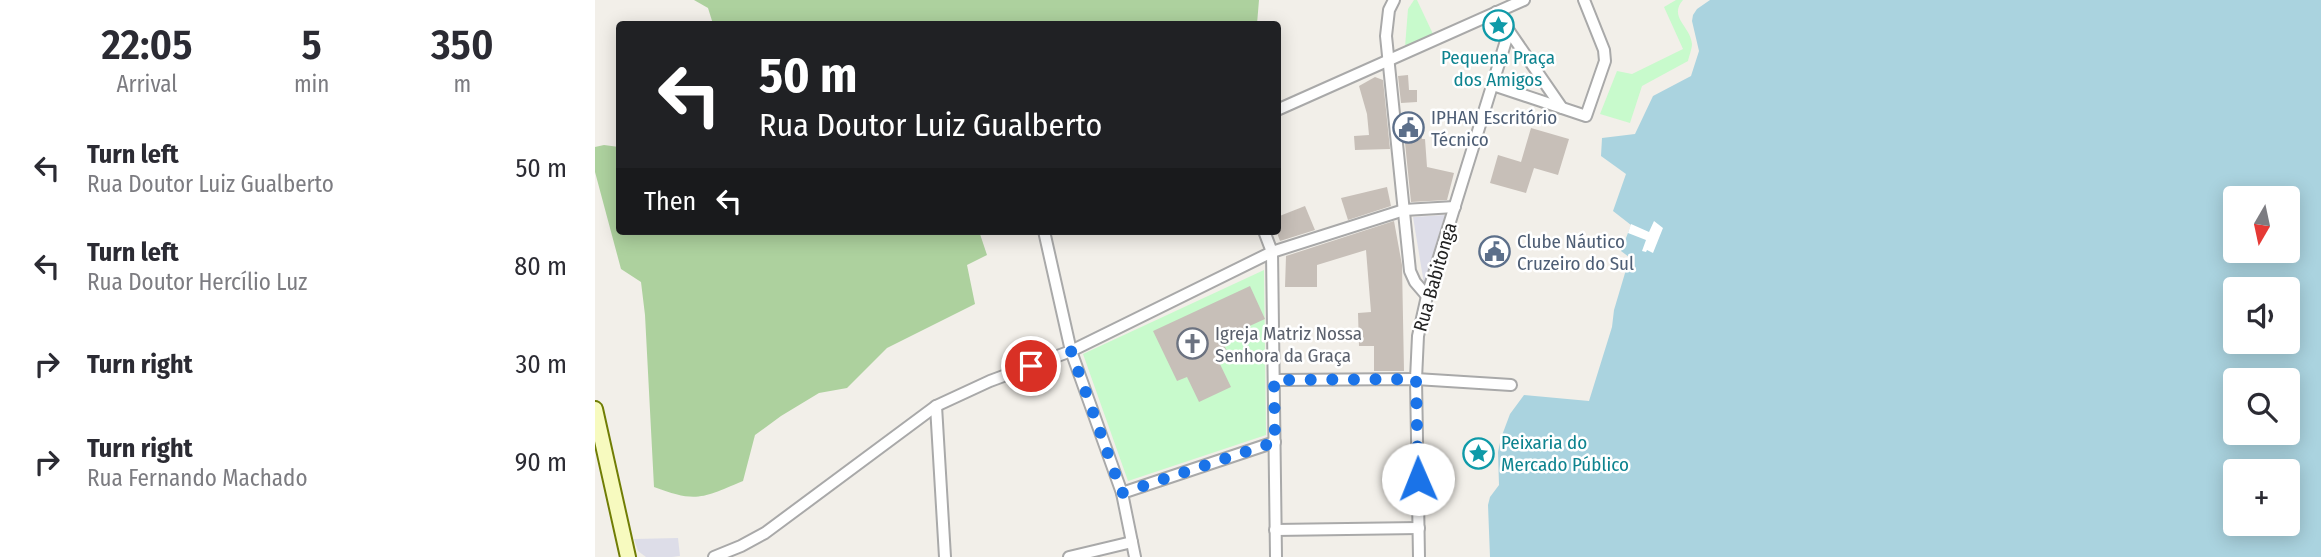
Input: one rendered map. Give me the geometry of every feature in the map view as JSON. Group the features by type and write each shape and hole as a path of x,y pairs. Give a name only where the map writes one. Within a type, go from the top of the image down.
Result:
{"main road":[{"path":"595,409 628,557"}],"street":[{"path":"1394,0 1387,24 1404,209 1411,271 1415,282 1427,296"},
{"path":"1281,108 1524,0"},
{"path":"1493,85 1587,116 1604,72 1605,61 1604,50 1584,0"},
{"path":"1496,12 1562,108"},
{"name":"Rua Babitonga","path":"1419,557 1416,379 1418,336 1427,296 1509,31"},
{"path":"714,557 741,547 765,533 936,406 990,381 1071,351 1272,252 1404,209 1455,207"},
{"path":"1045,235 1071,351 1122,493 1135,557"},
{"path":"1265,235 1272,252 1276,557"},
{"path":"1274,380 1416,379 1511,386"},
{"path":"936,406 945,557"},
{"path":"1122,493 1275,442"},
{"path":"1275,530 1419,528"},
{"path":"1069,557 1132,541"}],"green space":[{"path":"694,0 1259,0 1257,21 712,21 708,8"},
{"path":"1414,0 1417,0 1433,34 1405,47 1408,9"},
{"path":"1676,0 1683,0 1679,6 1679,17 1691,38 1688,61 1642,86 1630,123 1600,114 1617,71 1632,74 1683,49 1664,7"},
{"path":"595,147 616,147 616,235 980,235 987,255 967,265 975,304 887,348 847,388 819,393 755,435 743,481 708,495 690,497 654,487 641,282 621,269 595,172"},
{"path":"1264,270 1266,435 1128,481 1083,354"}],"shaded area":[{"path":"1445,215 1424,284 1413,217"},
{"path":"678,538 680,556 672,557 646,557 638,551 634,539"}],"water":[{"path":"1710,0 2321,0 2321,557 1490,557 1488,505 1490,497 1499,485 1498,452 1510,414 1524,395 1589,401 1612,327 1629,257 1621,251 1631,225 1613,211 1626,174 1601,156 1602,138 1635,134 1653,96 1691,76 1699,51 1693,15"}],"pier":[{"path":"1654,221 1663,228 1653,253 1642,251 1646,240 1628,233 1631,224 1649,232"}],"building":[{"path":"1408,75 1409,90 1417,90 1417,102 1401,103 1398,76"},
{"path":"1375,77 1383,80 1390,149 1355,150 1354,136 1369,135 1367,114 1359,86"},
{"path":"1420,121 1422,139 1425,139 1427,167 1454,173 1447,200 1411,202 1403,123"},
{"path":"1531,128 1569,139 1558,175 1534,168 1526,193 1490,183 1498,155 1521,162"},
{"path":"1387,187 1391,206 1348,220 1341,198"},
{"path":"1305,206 1315,230 1280,241 1278,235 1281,235 1281,215"},
{"path":"1394,221 1402,265 1404,371 1374,371 1374,346 1359,346 1358,313 1371,312 1366,250 1317,265 1317,287 1285,287 1286,256"},
{"name":"Igreja Matriz Nossa Senhora da Graça","path":"1250,286 1265,319 1221,339 1230,357 1219,362 1231,387 1199,402 1187,377 1177,381 1153,331"}],"place":[{"name":"Pequena Praça dos Amigos","path":"1498,26"},
{"name":"IPHAN Escritório Técnico","path":"1408,128"},
{"name":"Clube Náutico Cruzeiro do Sul","path":"1494,252"},
{"name":"Igreja Matriz Nossa Senhora da Graça","path":"1192,344"},
{"name":"Peixaria do Mercado Público","path":"1478,453"}],"route":[{"path":"1031,366 1071,351 1122,493 1275,442 1274,380 1416,379 1418,479"}]}
